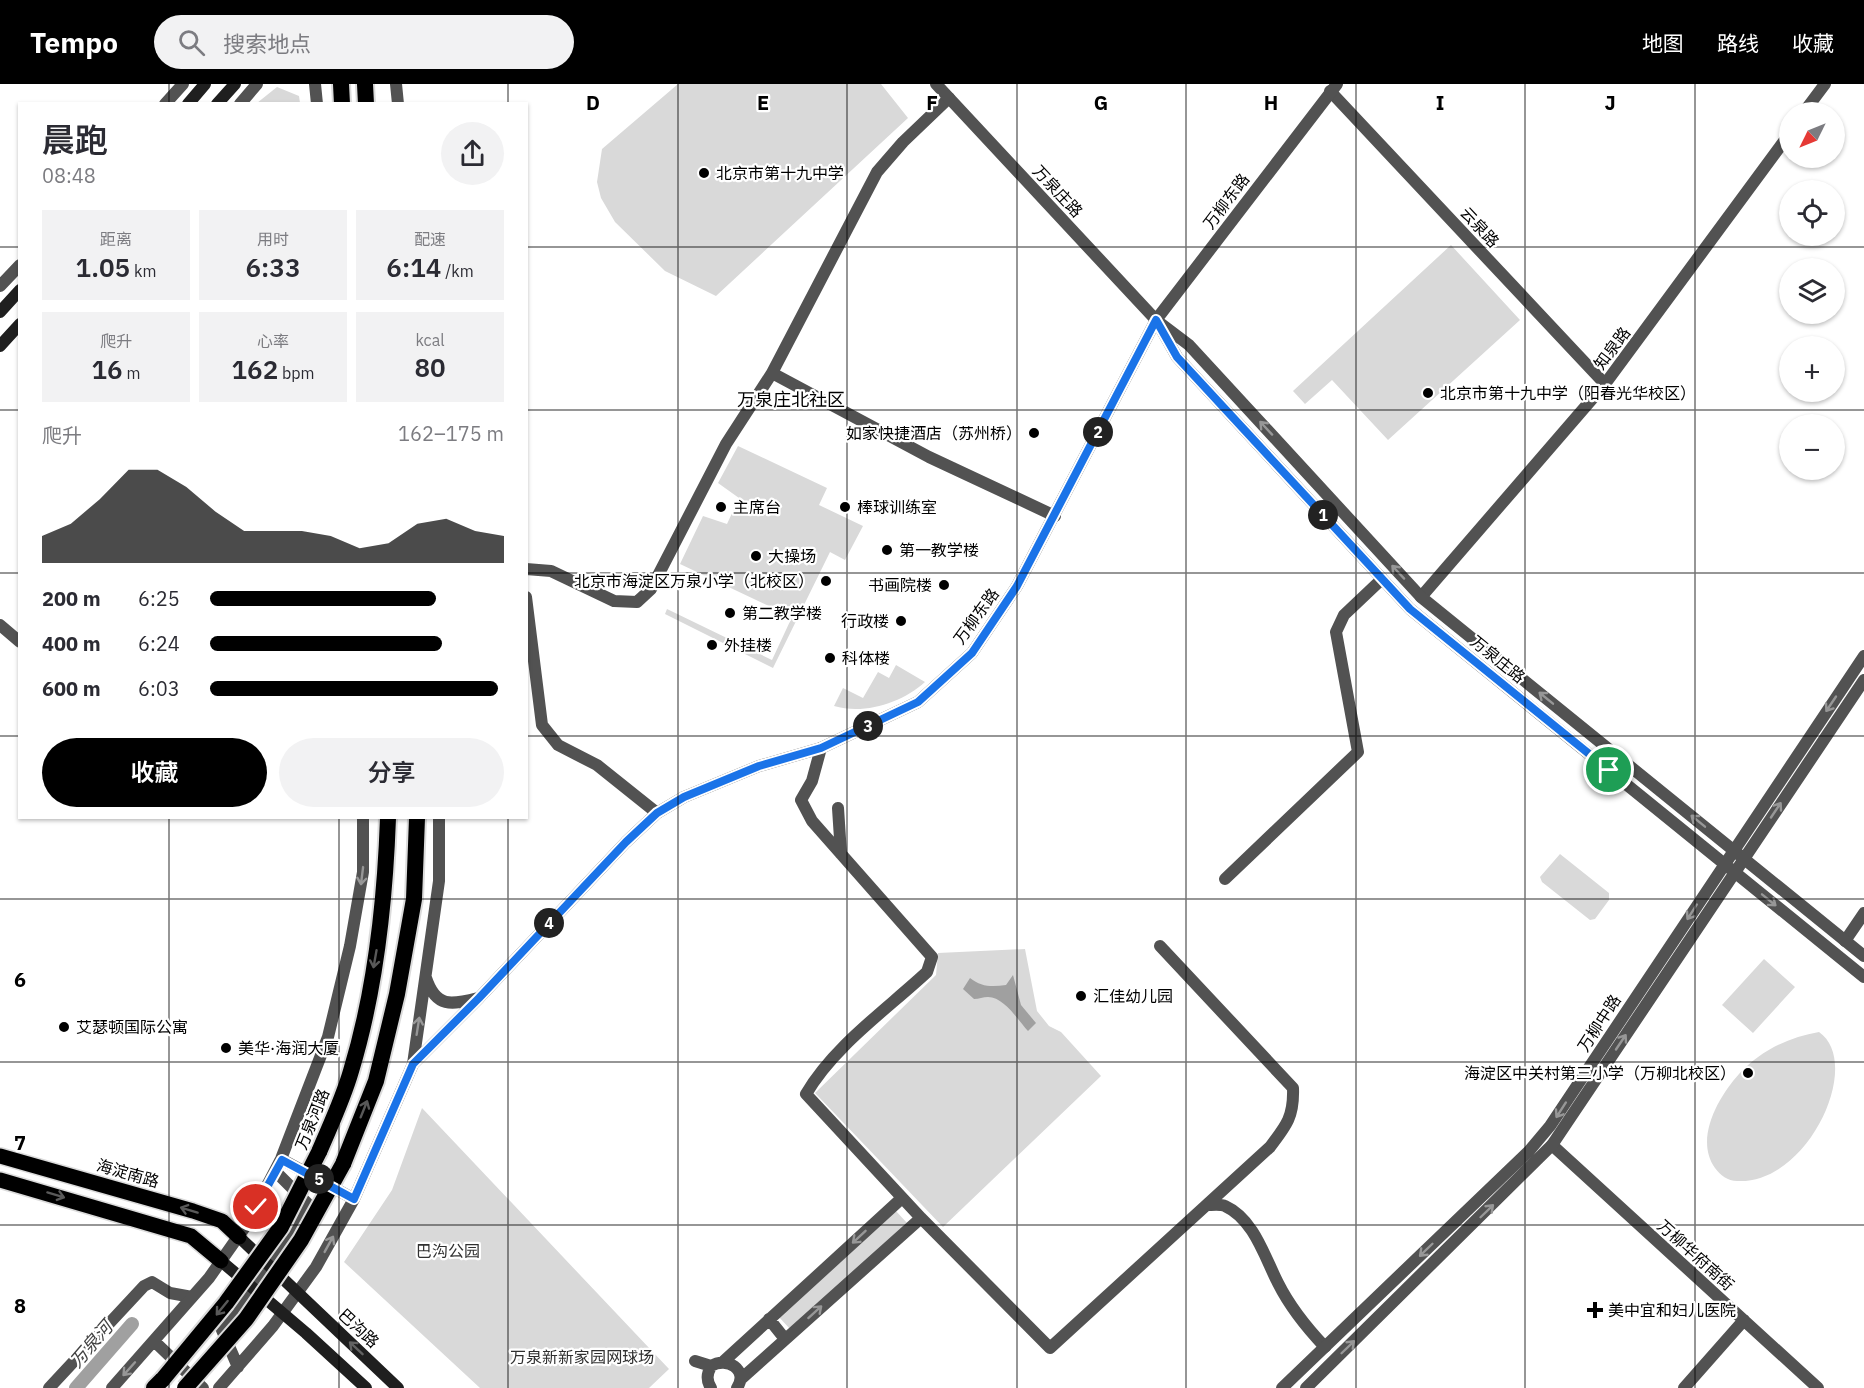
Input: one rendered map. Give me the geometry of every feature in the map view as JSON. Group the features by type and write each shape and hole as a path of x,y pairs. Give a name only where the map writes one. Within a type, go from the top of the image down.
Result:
{"highway":[{"path":"341,84 342,102"},
{"path":"365,84 366,102"},
{"name":"万泉河路","path":"158,1383 226,1303 281,1227 319,1152 351,1072 369,997 385,903 388,819"},
{"path":"185,1388 246,1319 301,1240 343,1164 376,1081 397,994 414,899 417,819"}],"main road":[{"path":"190,102 205,84"},
{"path":"219,102 235,84"},
{"path":"0,312 18,292"},
{"path":"0,346 18,326"},
{"name":"海淀南路","path":"0,1156 194,1211 222,1221 239,1237"},
{"path":"0,1180 191,1236 283,1313 366,1388"},
{"name":"巴沟路","path":"239,1237 398,1388"}],"street":[{"path":"167,102 183,84"},
{"path":"242,102 257,84"},
{"path":"315,84 317,102"},
{"path":"396,84 398,102"},
{"name":"万泉庄路","path":"936,84 1156,320 1189,345 1421,597 1864,956"},
{"path":"1812,102 1825,84"},
{"name":"万柳东路","path":"413,1064 479,998 626,842 657,813 684,797 759,766 821,748 918,702 972,653 1017,586 1156,320 1333,88"},
{"name":"云泉路","path":"1333,88 1605,384"},
{"path":"528,569 551,571 615,602 637,602 651,589 726,444 772,373 877,172 903,142 950,98"},
{"name":"知泉路","path":"1421,597 1605,384 1779,147"},
{"path":"0,286 18,267"},
{"name":"万泉庄路","path":"1156,320 1177,357 1410,609 1864,977"},
{"path":"772,373 929,457 1055,516"},
{"path":"1225,879 1358,752 1336,632 1344,615 1382,579"},
{"path":"528,613 542,725 558,745 597,765 657,813"},
{"path":"0,625 18,640"},
{"name":"万柳中路","path":"1738,854 1864,656"},
{"name":"万柳中路","path":"1282,1388 1529,1151 1550,1126 1738,854 1864,680"},
{"path":"821,748 812,781 801,800 812,821 932,957 927,972 840,1052 816,1078 806,1094 921,1218 1050,1348 1270,1147 1289,1123 1293,1106 1293,1088 1160,946"},
{"path":"838,808 841,854"},
{"name":"万泉河路","path":"221,1261 239,1237 282,1160 328,1036 350,946 363,872 363,819"},
{"path":"219,1388 283,1313 316,1267 354,1199 413,1064 439,881 439,819"},
{"name":"万柳中路","path":"1306,1388 1552,1146 1729,867"},
{"path":"1845,941 1864,913"},
{"path":"426,976 431,992 445,1002 462,1003 479,998"},
{"name":"万柳华府南街","path":"1552,1146 1818,1388"},
{"path":"282,1160 354,1199"},
{"path":"238,1367 222,1330 270,1266 307,1203 275,1171"},
{"path":"694,1361 711,1366 724,1362 902,1197"},
{"path":"1207,1204 1225,1206 1241,1219 1261,1247 1278,1282 1302,1322 1325,1347"},
{"path":"739,1384 785,1339 921,1218"},
{"path":"112,1388 221,1261"},
{"path":"49,1388 144,1286 152,1282 170,1293 192,1297"},
{"path":"770,1320 785,1339"},
{"path":"1684,1388 1744,1320"},
{"path":"154,1341 203,1388"},
{"path":"724,1362 736,1366 739,1384"},
{"path":"711,1366 707,1376 711,1388"}],"green space":[{"path":"678,84 881,84 908,118 716,296 665,271 615,222 601,198 597,182 602,149"},
{"path":"277,87 299,96 300,102 258,102"},
{"path":"1451,245 1520,320 1388,440 1332,380 1305,404 1293,391"},
{"name":"大操场","path":"738,446 827,488 819,505 863,526 845,560 830,552 773,668 665,614 667,609 772,660 792,617 680,564 703,516 727,524 739,498 718,483"},
{"path":"896,665 925,682 905,696 882,705 858,709 834,706 843,688 863,698 878,672 889,678"},
{"path":"1560,854 1609,893 1609,900 1595,919 1590,920 1542,882 1540,877"},
{"path":"1025,949 1037,1011 1049,1026 1061,1032 1101,1076 943,1227 815,1093 936,975 938,953"},
{"path":"1764,959 1795,987 1753,1033 1722,1005"},
{"path":"1819,1032 1831,1047 1835,1069 1832,1094 1822,1120 1806,1144 1786,1164 1763,1177 1737,1181 1724,1177 1709,1157 1707,1144 1712,1118 1731,1083 1756,1058 1776,1046 1797,1037"},
{"name":"巴沟公园","path":"422,1108 669,1369 649,1388 480,1388 344,1262 392,1190"},
{"path":"896,1211 907,1223 790,1329 778,1316"}],"shaded area":[{"path":"1013,975 1021,1005 1036,1023 1028,1031 1000,1001 988,997 974,999 963,989 970,978 983,985 996,986 1006,985"}],"waterway":[{"name":"万泉河","path":"76,1388 132,1324"}],"place":[{"name":"北京市第十九中学","path":"704,173"},
{"name":"北京市第十九中学（阳春光华校区）","path":"1428,393"},
{"name":"如家快捷酒店（苏州桥）","path":"1034,433"},
{"name":"主席台","path":"721,507"},
{"name":"棒球训练室","path":"845,507"},
{"name":"第一教学楼","path":"887,550"},
{"name":"大操场","path":"756,556"},
{"name":"北京市海淀区万泉小学（北校区）","path":"826,581"},
{"name":"书画院楼","path":"944,585"},
{"name":"第二教学楼","path":"730,613"},
{"name":"行政楼","path":"901,621"},
{"name":"外挂楼","path":"712,645"},
{"name":"科体楼","path":"830,658"},
{"name":"汇佳幼儿园","path":"1081,996"},
{"name":"艾瑟顿国际公寓","path":"64,1027"},
{"name":"美华·海润大厦","path":"226,1048"},
{"name":"海淀区中关村第三小学（万柳北校区）","path":"1748,1073"},
{"name":"美中宜和妇儿医院","path":"1595,1310"}],"district":[{"name":"万泉庄北社区","path":"791,399"}],"route":[{"path":"256,1207 282,1160 354,1199 413,1064 479,998 626,842 657,813 684,797 759,766 821,748 918,702 972,653 1017,586 1156,320 1177,357 1410,609 1609,770"}],"park label":[{"name":"万泉新新家园网球场","path":"582,1357"}]}
